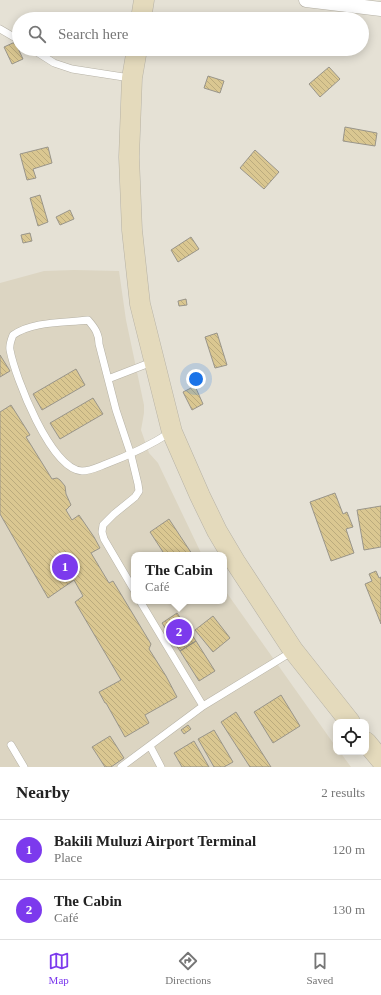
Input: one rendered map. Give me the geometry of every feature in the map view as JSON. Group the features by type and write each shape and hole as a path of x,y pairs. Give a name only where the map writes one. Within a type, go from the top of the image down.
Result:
{"main road":[{"path":"142,12 144,0"},
{"path":"136,56 132,78 129,157 132,230 140,304 172,432 217,531 236,563 293,650 348,719"},
{"path":"369,746 381,760"}],"street":[{"path":"306,0 381,8"}],"lane":[{"path":"0,29 12,36"},
{"path":"43,56 54,63 72,69 132,78"},
{"path":"131,585 104,539 102,532 103,525 114,514 135,498 139,491 131,455 108,379 99,344 99,336 95,327 88,320 47,324 21,330 13,335 10,349 23,392 52,449 73,470 90,470 131,455 172,432"},
{"path":"108,379 154,361"},
{"path":"142,604 203,706"},
{"path":"121,767 203,706 293,650"},
{"path":"11,745 24,767"},
{"path":"150,746 161,767"}],"shaded area":[{"path":"44,271 119,271 126,320 144,405 141,430 149,453 158,463 201,552 131,552 131,604 227,604 227,593 333,743 333,755 342,755 351,767 0,767 0,283"}],"building":[{"path":"12,43 12,56 22,56 23,59 12,64 4,47"},
{"path":"329,67 340,79 320,97 309,84"},
{"path":"208,76 224,81 220,93 204,88"},
{"path":"345,127 377,133 375,146 343,141"},
{"path":"48,147 52,163 33,169 36,178 27,180 20,154"},
{"path":"255,150 279,172 264,189 240,168"},
{"path":"40,195 48,222 38,226 30,198"},
{"path":"70,210 74,219 60,225 56,217"},
{"path":"30,233 32,241 23,243 21,235"},
{"path":"191,237 199,249 178,262 171,250"},
{"path":"186,299 187,305 179,306 178,301"},
{"path":"217,333 227,365 215,368 205,337"},
{"path":"0,355 10,371 0,377"},
{"path":"76,369 85,385 42,410 33,394"},
{"path":"195,386 203,404 192,410 183,392"},
{"path":"93,398 103,414 60,439 50,423"},
{"path":"11,405 30,435 26,437 52,479 57,478 65,486 66,494 71,505 66,510 72,520 79,515 94,537 100,548 91,553 109,583 113,581 151,644 149,649 177,697 145,715 149,723 125,737 99,692 121,680 75,602 83,596 74,580 48,598 0,514 0,412"},
{"path":"335,493 343,514 347,512 353,527 346,529 354,553 331,561 310,502"},
{"path":"381,506 381,547 364,550 357,510"},
{"path":"169,519 191,552 163,552 150,532"},
{"path":"376,571 379,578 381,577 381,624 365,584 372,581 369,574"},
{"path":"177,613 196,641 180,651 162,623"},
{"path":"213,616 230,638 213,652 195,630"},
{"path":"196,641 215,671 199,681 180,651"},
{"path":"281,695 300,726 273,743 254,712"},
{"path":"236,712 271,767 250,767 221,722"},
{"path":"188,725 191,729 184,734 181,730"},
{"path":"214,730 233,762 224,767 214,767 198,739"},
{"path":"110,736 124,758 111,767 105,767 92,747"},
{"path":"194,741 209,767 182,767 174,753"}],"place":[{"name":"Bakili Muluzi Airport Terminal","path":"65,567"},
{"name":"The Cabin","path":"179,632"}]}
